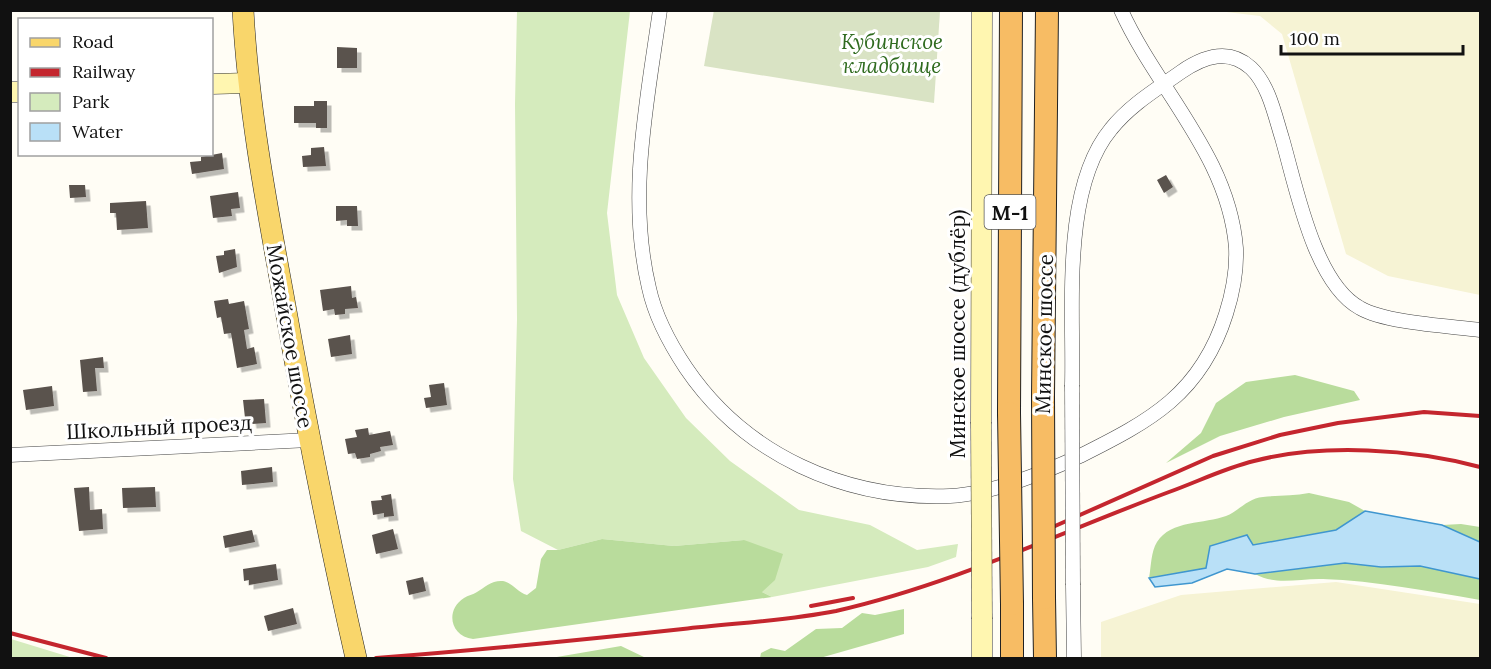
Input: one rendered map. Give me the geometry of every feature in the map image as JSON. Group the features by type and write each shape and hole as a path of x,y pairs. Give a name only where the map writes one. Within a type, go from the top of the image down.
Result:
{"highway":[{"name":"Минское шоссе","path":"1011,10 1009,413 1012,658"},
{"name":"Минское шоссе","path":"1045,658 1043,396 1047,10"}],"main road":[{"name":"Можайское шоссе","path":"243,10 248,82 264,189 309,440 356,658"},
{"name":"Минское шоссе (дублёр)","path":"982,10 982,658"},
{"path":"213,84 248,82"}],"street":[{"path":"660,10 639,171 638,232 649,291 670,344 702,391 737,425 772,452 816,474 861,489 891,494 955,496 1012,483 1057,467 1132,430 1177,398 1206,364 1223,325 1234,287 1236,248 1229,207 1213,166 1165,83 1132,35 1121,10"},
{"path":"1074,658 1072,385 1075,243 1079,200 1092,159 1111,129 1138,102 1190,66 1209,57 1227,54 1252,69 1269,96 1310,230 1329,276 1340,291 1359,308 1377,315 1480,330"},
{"name":"Школьный проезд","path":"10,455 309,440"}],"shaded area":[{"path":"1218,11 1480,11 1480,295 1388,276 1346,254 1282,34 1260,16"},
{"path":"1336,582 1480,604 1480,658 1101,658 1101,622 1181,595"}],"green space":[{"name":"Кубинское кладбище","path":"714,10 940,11 934,103 704,66"},
{"path":"517,11 630,11 607,213 617,295 644,358 686,418 730,461 799,510 870,525 917,550 958,544 956,557 928,567 772,597 762,592 744,540 674,546 602,539 558,550 521,531 513,479 517,319 515,104"},
{"path":"1295,375 1354,391 1360,400 1284,417 1220,436 1166,463 1201,433 1216,403 1246,382"},
{"path":"1309,493 1349,502 1365,511 1336,530 1252,545 1206,568 1149,578 1155,546 1163,535 1171,530 1179,526 1218,519 1258,498"},
{"path":"1461,524 1480,527 1480,542 1442,525"},
{"path":"602,539 674,546 744,540 783,554 775,580 762,592 772,597 473,639 465,637 455,628 452,615 454,609 466,597 499,581 506,582 527,595 536,588 541,559 547,550 558,550"},
{"path":"1345,563 1381,567 1420,566 1480,579 1480,600 1363,582 1323,579 1280,581 1255,574"},
{"path":"904,609 904,634 820,658 760,658 761,653 771,648 785,651 816,629 842,628 862,613 875,615"},
{"path":"11,639 73,658 11,658"},
{"path":"621,646 646,658 551,658"}],"water":[{"path":"1365,511 1442,525 1480,542 1480,579 1420,566 1381,567 1345,563 1255,574 1227,569 1192,583 1155,587 1149,578 1206,568 1210,546 1247,535 1253,545 1336,530"}],"building":[{"path":"337,47 357,48 357,68 337,68"},
{"path":"314,101 327,101 327,128 316,128 316,123 294,123 294,106 314,106"},
{"path":"324,147 326,166 303,167 302,156 311,155 311,148"},
{"path":"222,153 224,169 192,174 190,162 201,161 201,157"},
{"path":"1166,175 1173,187 1164,193 1157,180"},
{"path":"69,185 85,185 86,197 70,198"},
{"path":"238,192 240,208 231,209 232,216 213,218 210,196"},
{"path":"146,201 148,228 117,230 116,213 110,213 110,203"},
{"path":"336,206 357,206 358,226 347,226 347,220 336,221"},
{"path":"235,249 237,267 219,273 216,256 224,255 224,251"},
{"path":"351,286 352,298 356,297 358,308 345,309 345,314 335,315 334,309 323,311 320,290"},
{"path":"228,299 229,304 244,301 249,329 244,330 247,349 254,347 257,364 237,368 231,333 224,334 221,317 217,318 214,301"},
{"path":"350,335 352,354 331,357 328,339"},
{"path":"103,357 104,368 95,368 97,391 83,392 80,360"},
{"path":"444,383 447,405 426,408 424,398 431,397 429,385"},
{"path":"52,386 54,406 26,410 23,390"},
{"path":"264,399 266,423 252,424 251,418 245,418 243,400"},
{"path":"368,428 369,435 390,431 393,445 380,447 381,451 370,454 370,457 357,459 355,453 348,454 345,439 357,437 355,430"},
{"path":"272,467 273,482 242,485 241,471"},
{"path":"89,487 90,510 102,509 103,529 79,531 74,488"},
{"path":"155,487 156,507 123,508 122,488"},
{"path":"391,494 394,516 384,517 384,513 373,515 371,501 382,500 381,496"},
{"path":"393,529 398,549 376,554 372,535"},
{"path":"252,530 255,542 225,548 223,536"},
{"path":"276,564 278,580 249,585 249,580 244,581 243,569"},
{"path":"423,577 426,591 409,595 406,581"},
{"path":"293,608 297,624 268,631 264,616"}],"railway":[{"path":"1037,534 1213,456 1280,435 1338,423 1424,412 1480,416"},
{"path":"376,658 760,622 836,611 963,573 1222,471 1281,455 1368,450 1426,456 1480,467"},
{"path":"811,606 853,598"},
{"path":"10,633 106,658"}]}
